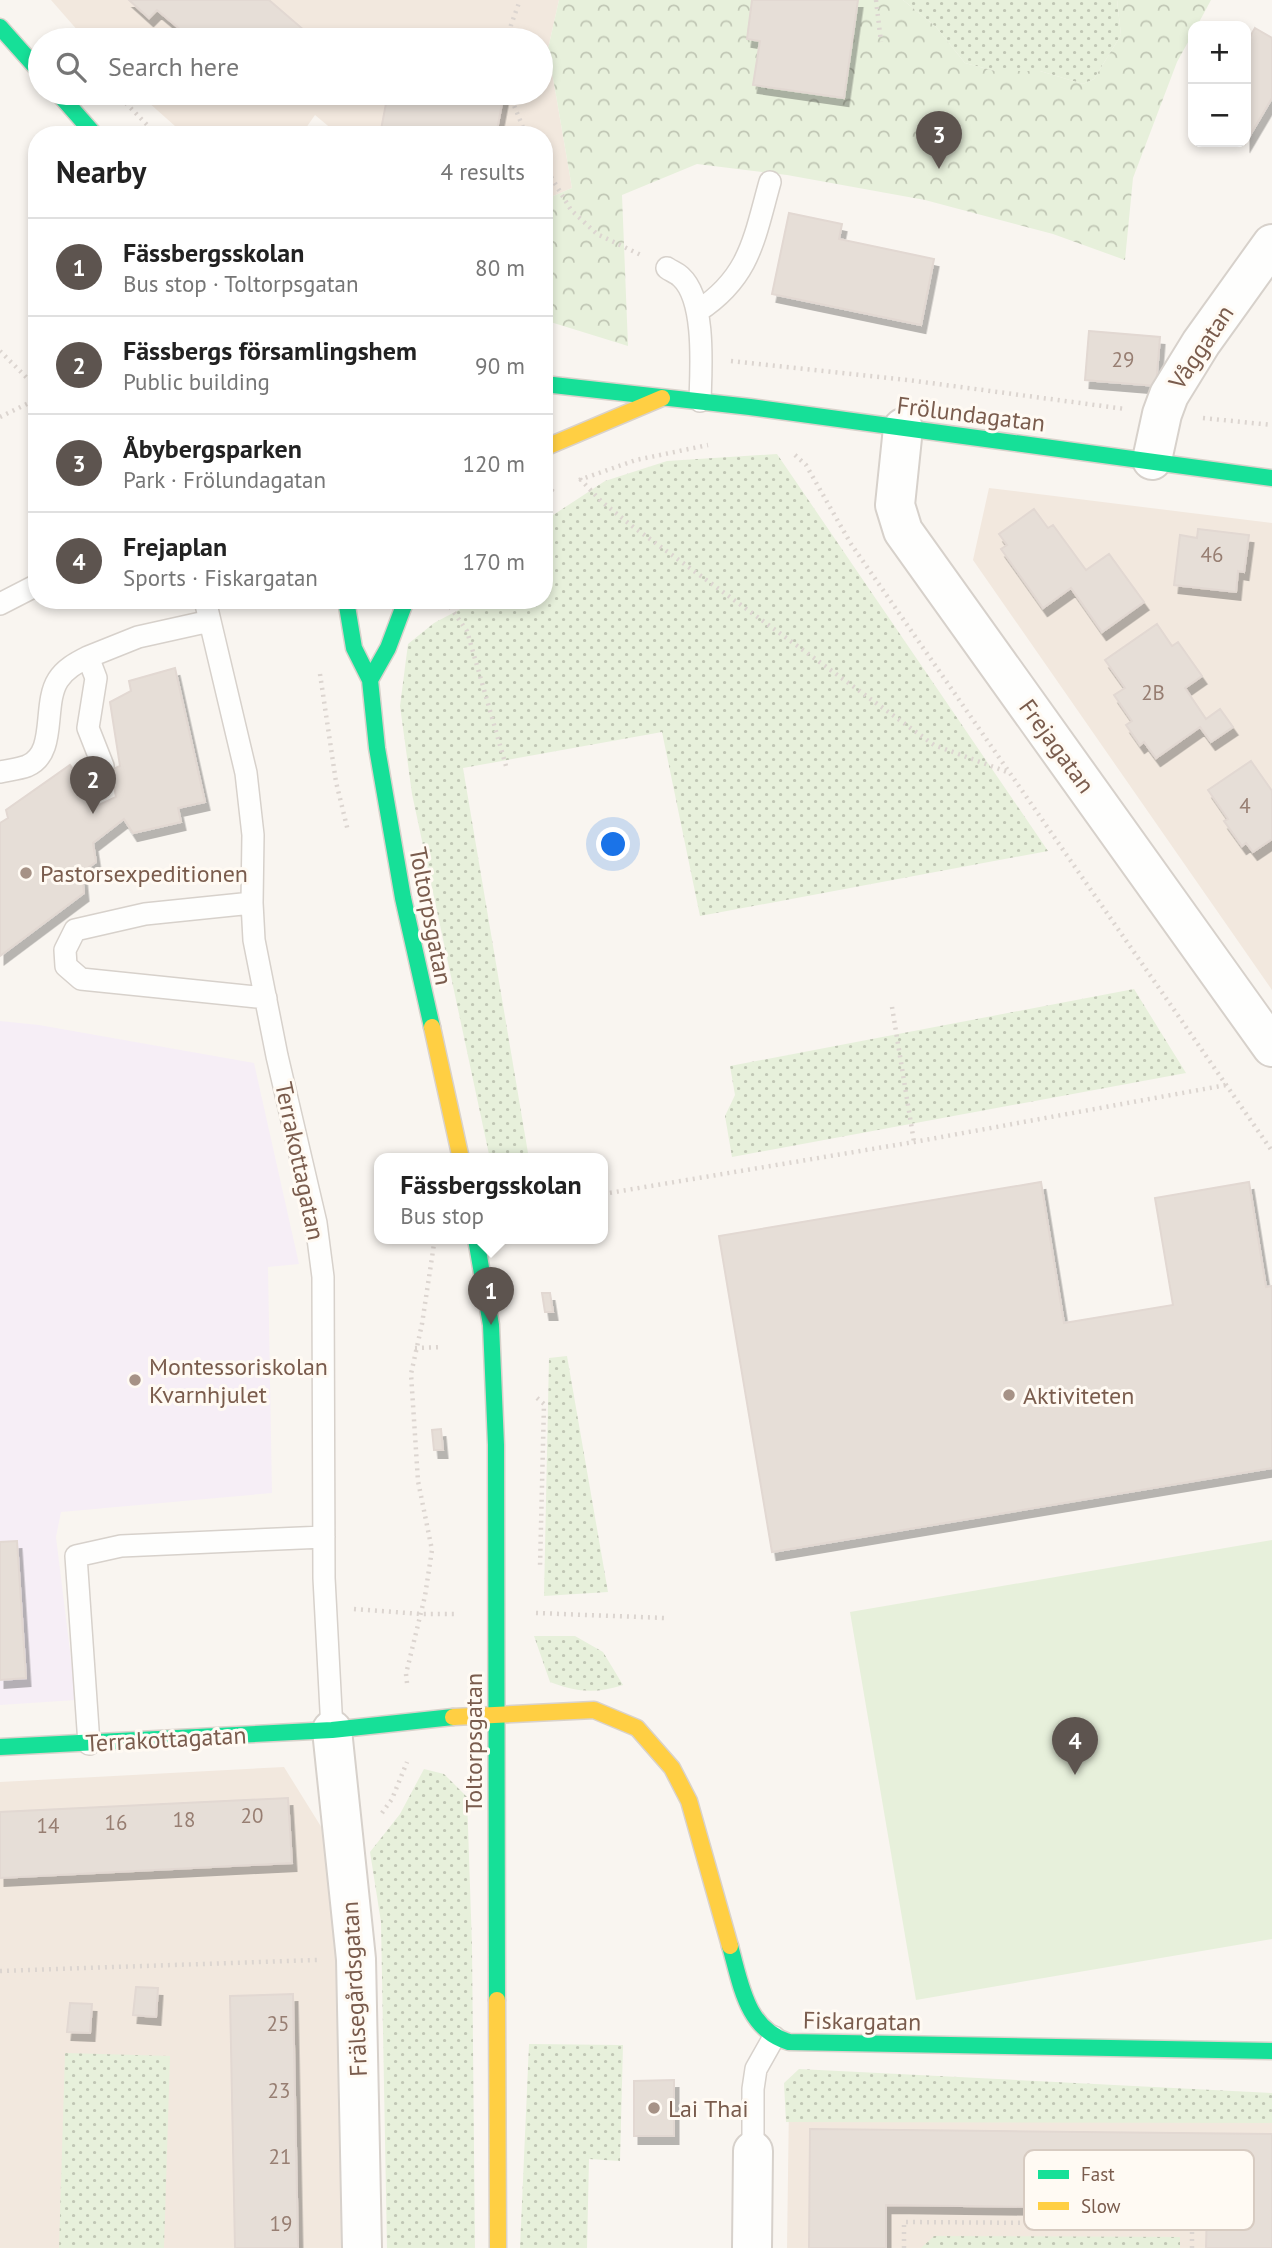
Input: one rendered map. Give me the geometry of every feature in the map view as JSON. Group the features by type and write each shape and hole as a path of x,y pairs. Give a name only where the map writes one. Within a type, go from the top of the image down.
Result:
{"street":[{"path":"0,27 28,58"},
{"path":"69,105 87,126"},
{"name":"Våggatan","path":"1152,460 1162,414 1169,396 1201,343 1272,244"},
{"name":"Frölundagatan","path":"553,385 700,401 1272,478"},
{"name":"Frölundagatan","path":"553,444 664,398"},
{"name":"Frejagatan","path":"903,428 895,505 904,531 1272,1047"},
{"name":"Toltorpsgatan","path":"348,609 354,648 370,680 377,748 402,898 460,1153"},
{"path":"370,680 388,649 404,609"},
{"name":"Toltorpsgatan","path":"477,1244 491,1325 496,1445 498,2248"},
{"name":"Fiskargatan","path":"495,1714 594,1710 637,1728 653,1746 672,1768 689,1801 745,1999 753,2018 774,2037 786,2042 800,2043 1272,2050"},
{"name":"Terrakottagatan","path":"0,1747 331,1730 495,1714"},
{"name":"Frälsegårdsgatan","path":"331,1730 356,1959 362,2248"},
{"path":"752,2248 753,2151"}],"lane":[{"path":"698,312 734,281 751,248 770,182"},
{"path":"667,268 683,278 698,312 700,401"},
{"path":"0,604 28,590"},
{"name":"Terrakottagatan","path":"207,609 246,773 253,835 251,902 254,940 277,1056 316,1223 323,1277 324,1537 331,1730"},
{"path":"0,772 30,765 45,748 49,709 57,681 72,665 138,637 210,621"},
{"path":"88,657 96,678 88,728 103,766"},
{"path":"251,902 145,914 75,930 65,950 66,965 81,979 267,998"},
{"path":"89,1744 76,1556 121,1546 324,1537"},
{"path":"753,2151 753,2089 756,2069 774,2037"}],"path":[{"path":"511,28 520,0"},
{"path":"876,0 881,42"},
{"path":"128,105 149,126"},
{"path":"514,105 522,126"},
{"path":"553,180 571,210 597,233 667,268"},
{"path":"0,351 28,379"},
{"path":"701,358 908,380 1162,414 1272,425"},
{"path":"0,417 28,403"},
{"path":"571,483 636,460 693,446 715,444"},
{"path":"790,450 806,465 851,544 1272,1151"},
{"path":"580,479 601,501 632,526 934,745 1011,774"},
{"path":"553,490 561,486"},
{"path":"452,609 467,631 506,766"},
{"path":"892,1007 914,1142"},
{"path":"608,1193 914,1142 1226,1085"},
{"path":"425,1596 432,1550 418,1481 411,1374 434,1244"},
{"path":"415,1349 443,1346"},
{"path":"537,1398 544,1404 539,1571"},
{"path":"326,1607 421,1614 665,1618"},
{"path":"0,1971 356,1959"},
{"path":"904,2248 904,2221 1024,2222"},
{"path":"1192,2230 1192,2248"}],"shaded area":[{"path":"51,0 559,0 553,28 76,28"},
{"path":"553,78 572,188 553,196 553,126 328,126 315,115 307,126 175,126 151,105 553,105"},
{"path":"989,488 1272,523 1272,990 973,560"},
{"name":"Montessoriskolan Kvarnhjulet","path":"0,1021 39,1025 254,1063 299,1264 268,1267 272,1493 61,1512 56,1537 76,1700 0,1705 0,1680 26,1678 0,1542"},
{"path":"284,1767 325,1833 375,2248 0,2248 0,1782"},
{"path":"789,2101 1272,2108 1272,2248 787,2248"}],"green space":[{"path":"559,0 903,0 936,27 965,63 995,71 1040,71 1083,84 1094,79 1121,35 1117,0 1211,0 1200,21 1188,21 1188,42 1177,62 1133,178 1125,260 1053,234 925,200 787,175 697,164 622,195 628,346 553,323 553,196 572,188 553,78 553,28"},
{"path":"903,0 1117,0 1121,35 1094,79 1083,84 1040,71 995,71 965,63 936,27"},
{"path":"777,454 1048,851 700,916 662,732 463,768 528,1153 489,1153 412,794 400,706 408,644 434,623 460,609 553,609 553,515 605,481 667,461"},
{"path":"1134,989 1186,1073 732,1157 725,1116 735,1095 730,1066"},
{"path":"567,1356 608,1592 544,1596 549,1358"},
{"path":"1272,1540 1272,1939 916,2000 850,1612"},
{"path":"534,1636 575,1636 603,1652 623,1685 586,1691 550,1682"},
{"path":"424,1769 444,1774 467,1797 472,1946 475,2248 387,2248 381,1922 370,1852 400,1814"},
{"path":"529,2044 623,2045 620,2161 589,2159 587,2248 520,2248"},
{"path":"65,2053 170,2056 164,2248 59,2248"},
{"path":"799,2069 1272,2093 1272,2123 786,2122 784,2083"},
{"path":"934,2236 1180,2237 1180,2248 921,2248"}],"building":[{"path":"129,0 269,0 302,28 179,28 157,10 149,18"},
{"path":"752,0 858,0 844,98 753,85 760,41 747,39"},
{"path":"1255,28 1272,38 1272,98 1251,134 1251,84 1251,35"},
{"path":"386,105 502,105 498,126 382,126"},
{"path":"789,213 842,224 839,239 934,259 921,325 772,294"},
{"path":"1089,331 1160,337 1156,386 1085,380"},
{"path":"1034,509 1048,528 1053,525 1086,570 1109,554 1144,602 1102,632 1071,588 1043,608 1001,549 1007,545 999,534"},
{"path":"1198,529 1249,535 1244,572 1238,571 1236,592 1174,585 1180,535 1197,538"},
{"path":"1157,624 1172,646 1178,642 1202,676 1185,688 1206,719 1220,709 1233,727 1211,742 1200,727 1156,758 1144,742 1140,745 1126,725 1132,721 1114,695 1125,688 1105,660"},
{"path":"175,668 205,802 178,808 181,822 133,833 124,819 93,843 96,862 82,872 84,893 0,956 0,823 8,818 6,810 70,765 99,805 116,797 111,770 120,766 110,702 131,691 129,681"},
{"path":"1251,761 1272,791 1272,839 1253,852 1246,843 1242,846 1224,821 1228,819 1208,790"},
{"name":"Aktiviteten","path":"1041,1182 1064,1323 1173,1305 1155,1198 1249,1182 1266,1287 1272,1286 1272,1468 772,1552 719,1236"},
{"path":"542,1293 550,1293 553,1312 545,1312"},
{"path":"441,1429 443,1450 434,1450 432,1430"},
{"path":"17,1541 26,1678 0,1680 0,1542"},
{"path":"288,1798 292,1863 0,1878 0,1812"},
{"path":"136,1987 158,1988 156,2017 133,2015"},
{"path":"293,1994 298,2248 235,2248 230,1996"},
{"path":"70,2003 92,2004 90,2033 67,2032"},
{"name":"Lai Thai","path":"674,2080 674,2136 634,2136 634,2081"},
{"path":"810,2129 1272,2134 1272,2248 1206,2248 1206,2230 1254,2230 1254,2150 1024,2150 1024,2207 886,2205 886,2248 809,2248"}],"traffic: fast":[{"path":"0,27 28,58"},
{"path":"69,105 87,126"},
{"path":"553,385 750,407 1272,478"},
{"path":"348,609 354,648 370,680 377,748 403,898 432,1027"},
{"path":"370,680 388,648 403,609"},
{"path":"477,1244 491,1325 496,1445 497,2000"},
{"path":"0,1747 332,1730 453,1717"},
{"path":"730,1946 742,1990 754,2016 775,2036 789,2042 1272,2051"}],"traffic: slow":[{"path":"553,444 662,398"},
{"path":"432,1027 460,1153"},
{"path":"453,1717 594,1710 637,1728 672,1768 689,1801 730,1946"},
{"path":"497,2000 498,2248"}],"place":[{"name":"Åbybergsparken","path":"939,169"},
{"name":"Fässbergs församlingshem","path":"93,814"},
{"name":"Pastorsexpeditionen","path":"26,873"},
{"name":"Fässbergsskolan","path":"491,1325"},
{"name":"Montessoriskolan Kvarnhjulet","path":"135,1380"},
{"name":"Aktiviteten","path":"1009,1395"},
{"name":"Frejaplan","path":"1075,1775"},
{"name":"Lai Thai","path":"654,2108"}]}
